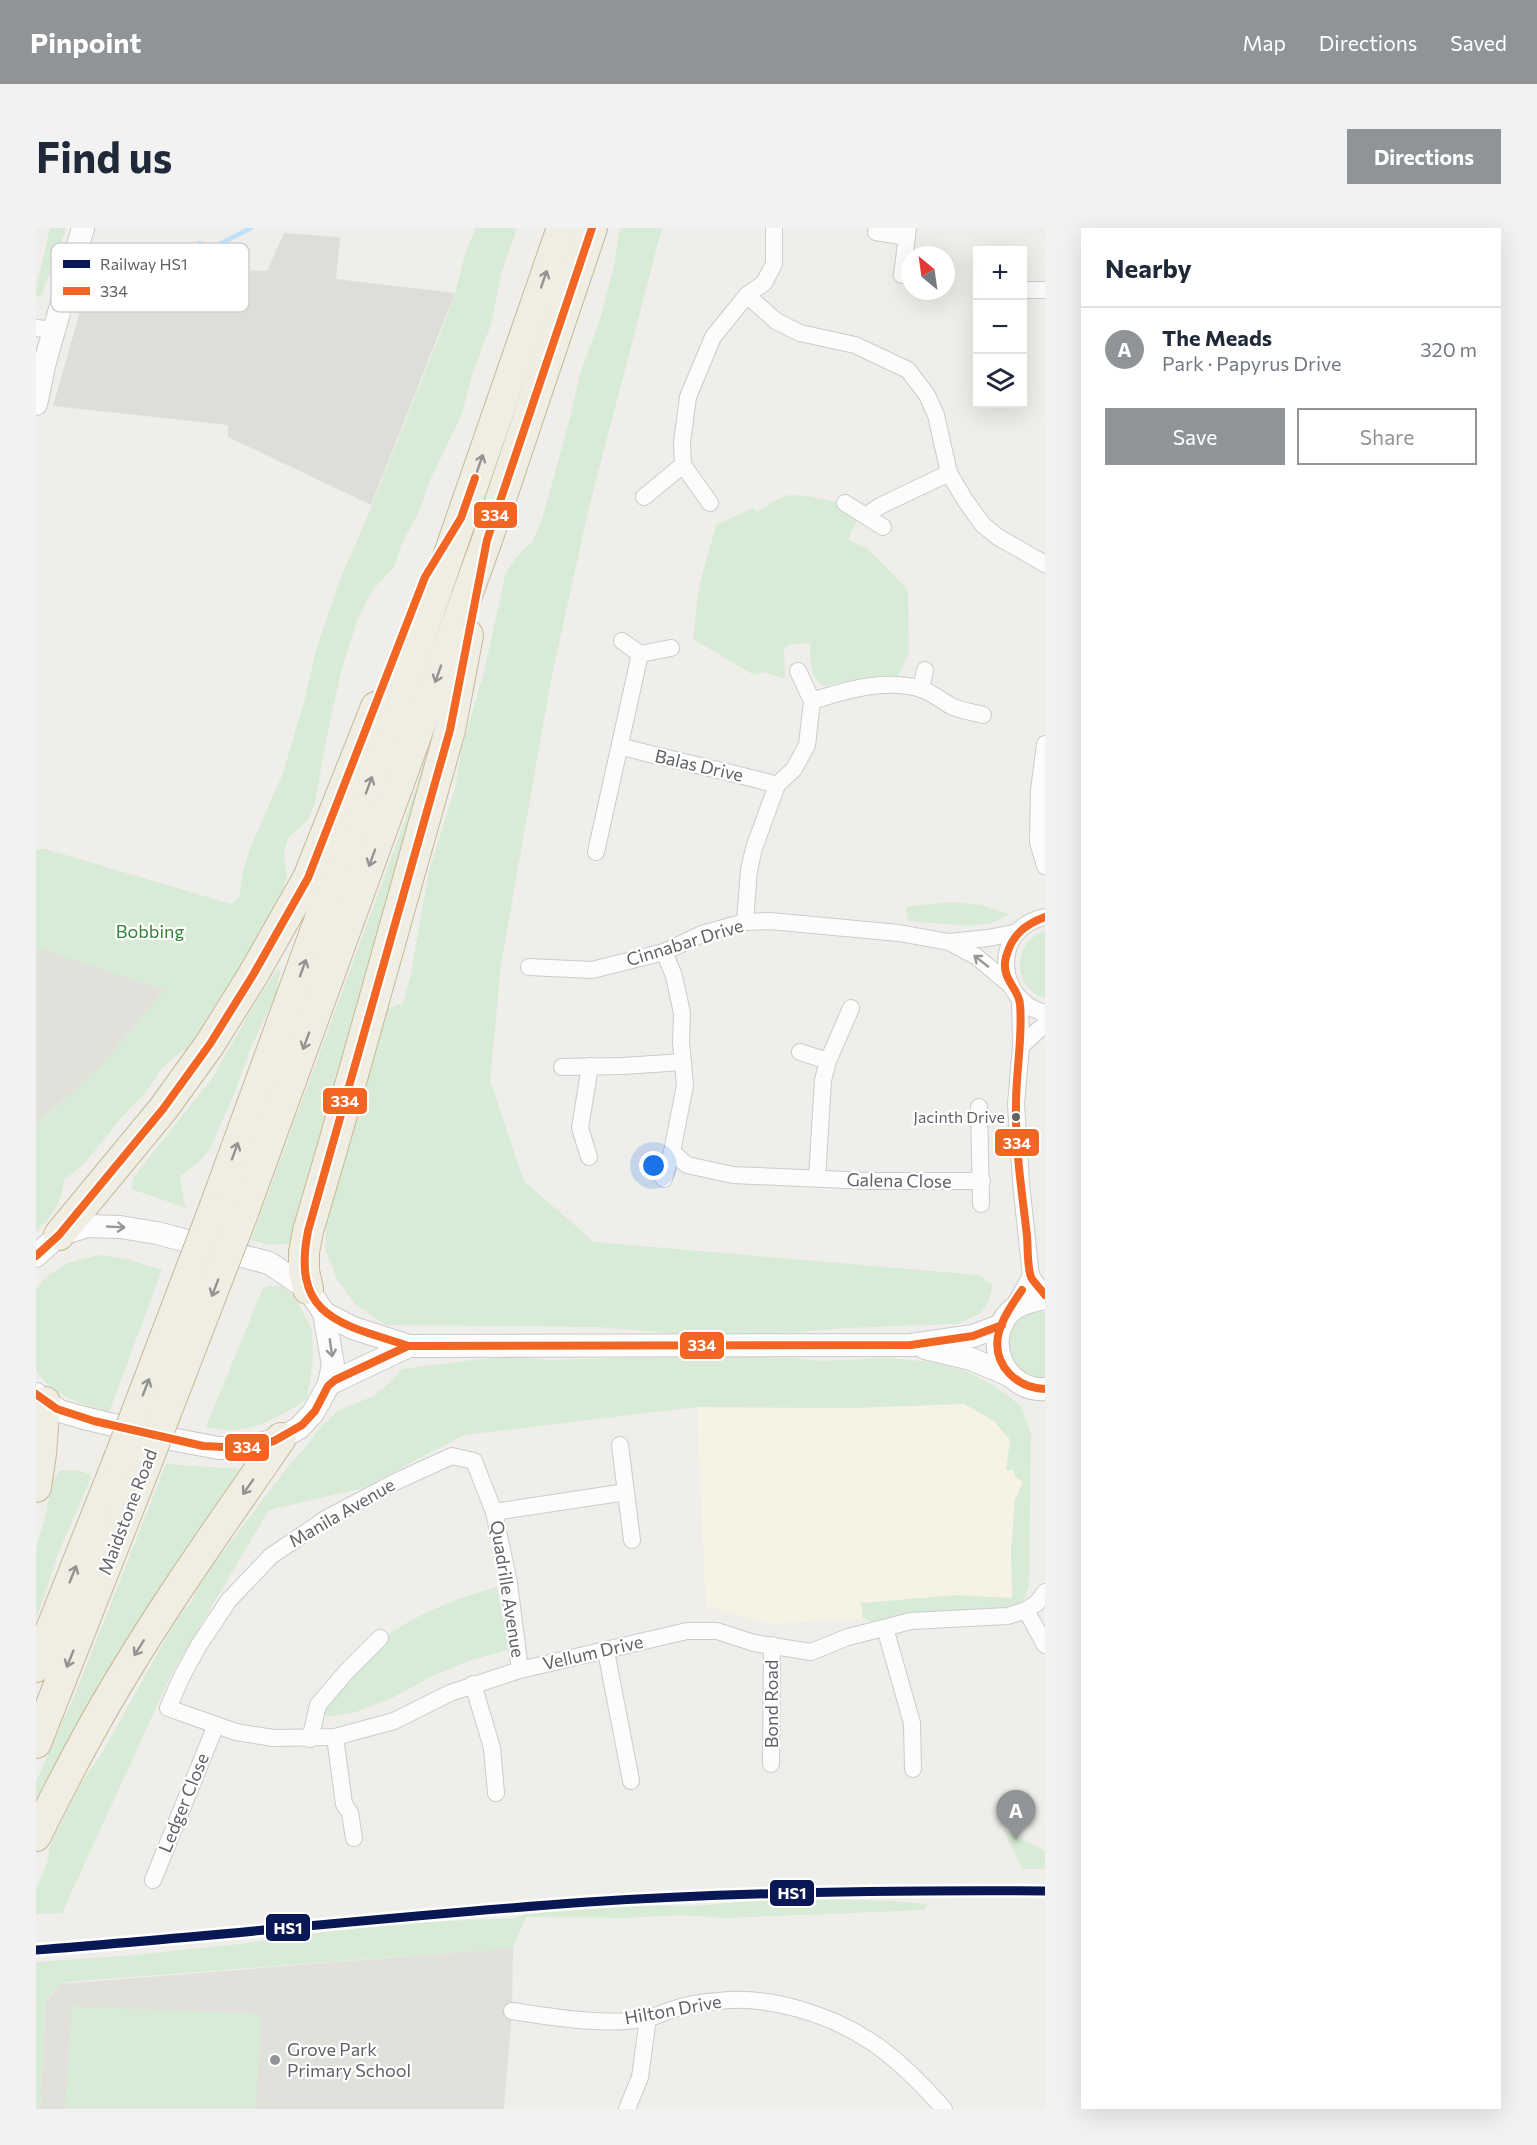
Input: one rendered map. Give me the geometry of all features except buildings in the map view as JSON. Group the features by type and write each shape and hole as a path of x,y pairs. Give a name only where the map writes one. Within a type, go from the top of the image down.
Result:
{"highway":[{"path":"229,1210 326,906 562,228"},
{"path":"229,1210 487,540 592,228"},
{"path":"59,1235 163,1109 210,1044 253,975 308,878 425,578 461,518"},
{"path":"316,1301 304,1271 308,1231 450,730 487,540"},
{"name":"Maidstone Road","path":"36,1743 131,1464 229,1210"},
{"path":"36,1487 41,1454 40,1398"},
{"path":"36,1836 79,1750 123,1674 176,1590 281,1438"},
{"name":"Maidstone Road","path":"36,1667 131,1464"}],"main road":[{"path":"78,243 83,228"},
{"path":"36,404 45,362 46,329 52,312"},
{"path":"36,1256 59,1235 87,1226 120,1227 157,1233 269,1263 354,1328 409,1346 911,1345 973,1336 1007,1318 1029,1302 1045,1296"},
{"path":"40,1398 60,1411 84,1418 219,1448 246,1448 281,1438 299,1428 313,1413 329,1384 333,1365 316,1301"},
{"path":"1007,1318 998,1338 998,1351 1009,1375"},
{"path":"911,1345 971,1359 1009,1375 1035,1390 1045,1389"},
{"path":"329,1384 409,1346"}],"street":[{"path":"710,502 683,465 682,442 688,397 713,337 747,295 764,283 774,264 774,228"},
{"path":"876,232 908,233"},
{"path":"1027,290 1045,292 1045,284"},
{"path":"747,295 776,321 800,333 855,345 908,370 927,395 936,415 950,473 964,500 983,525 1006,542 1045,564"},
{"path":"644,497 683,465"},
{"path":"867,516 880,506 950,473"},
{"path":"845,503 883,527"},
{"path":"622,641 640,654 671,648"},
{"path":"596,852 640,654"},
{"path":"921,689 926,670"},
{"path":"745,922 754,848 777,785 794,769 807,745 812,701 798,671"},
{"path":"812,701 838,692 878,685 921,689 954,707 983,714"},
{"path":"1045,744 1039,790 1038,842 1045,866"},
{"name":"Balas Drive","path":"620,746 656,757 740,774 777,785"},
{"path":"1045,917 1028,924 1018,932 1011,942 1005,960 1010,985 1020,1000 1029,1007 1045,1013"},
{"name":"Cinnabar Drive","path":"529,967 592,970 664,952 702,934 745,922 770,921 899,933 949,942 977,957 1010,985"},
{"name":"Cinnabar Drive","path":"949,942 1018,932"},
{"path":"664,952 674,976 682,1013 685,1085 672,1152 664,1179"},
{"path":"1020,1000 1021,1046 1016,1104 1021,1183 1031,1276 1045,1296"},
{"path":"817,1178 823,1080 828,1061 851,1008"},
{"path":"1021,1046 1045,1024"},
{"path":"800,1052 828,1061"},
{"path":"562,1067 683,1062"},
{"path":"589,1157 580,1128 590,1066"},
{"path":"979,1107 981,1204"},
{"name":"Galena Close","path":"672,1152 687,1165 733,1175 868,1181 982,1181"},
{"path":"1007,1318 1031,1276"},
{"path":"621,1445 632,1540"},
{"name":"Quadrille Avenue","path":"452,1456 474,1461 494,1512 508,1583 520,1670"},
{"name":"Manila Avenue","path":"168,1708 199,1645 229,1600 271,1556 327,1518 397,1481 452,1456"},
{"path":"494,1512 626,1492"},
{"path":"1045,1592 1037,1603 1026,1610 1045,1645"},
{"name":"Vellum Drive","path":"168,1708 236,1732 273,1738 336,1737 394,1721 473,1684 520,1670 687,1631 717,1631 754,1643 811,1652 848,1637 916,1620 992,1617 1026,1610"},
{"path":"885,1628 912,1723 913,1769"},
{"path":"310,1739 318,1706 347,1671 380,1638"},
{"name":"Bond Road","path":"771,1764 772,1645"},
{"path":"606,1651 631,1781"},
{"path":"473,1684 492,1749 496,1793"},
{"name":"Ledger Close","path":"153,1881 216,1725"},
{"path":"336,1737 344,1804 350,1813 354,1838"},
{"name":"Hilton Drive","path":"512,2011 565,2019 593,2020 648,2018 676,2008 722,2000 786,2006 821,2016 870,2041 913,2075 944,2109"},
{"path":"627,2109 640,2077 648,2018"}],"shaded area":[{"path":"284,233 340,237 336,279 455,293 371,505 228,437 228,425 53,406 80,312 249,312 249,270 267,271"},
{"path":"36,947 164,990 100,1067 36,1124"},
{"path":"964,1404 994,1421 1010,1440 1014,1470 1016,1476 1023,1482 1015,1499 1011,1551 1012,1599 863,1618 771,1624 706,1606 697,1407 851,1408"},
{"name":"Grove Park Primary School","path":"513,1948 512,2011 504,2109 40,2109 46,2001 60,1984"}],"green space":[{"path":"50,228 66,228 60,243 51,243 51,269 41,296 36,297"},
{"name":"Bobbing","path":"476,228 517,228 502,271 491,324 472,375 461,416 431,478 417,516 402,543 394,567 372,591 358,618 341,671 315,802 309,819 288,838 284,853 287,878 279,900 219,1002 188,1049 180,1052 163,1067 146,1092 127,1111 83,1165 64,1180 61,1196 55,1209 36,1232 36,1124 100,1067 164,990 36,947 36,849 45,849 231,904 239,898 243,872 251,846 283,773 305,698 316,650 342,574 362,530 441,332 455,293 467,248"},
{"path":"620,228 662,228 588,511 551,680 501,964 490,1080 524,1181 594,1242 979,1275 993,1285 988,1303 981,1313 958,1324 846,1328 764,1335 694,1335 597,1327 386,1325 356,1305 337,1279 325,1249 326,1220 347,1140 365,1090 375,1032 383,1010 403,1003 410,978 429,871 455,788 462,747 483,676 506,572 518,555 532,542 542,520 580,374 601,316 614,266"},
{"path":"789,495 841,503 857,519 848,540 868,549 908,590 909,652 896,681 865,678 822,686 812,671 810,643 790,644 784,649 785,679 764,672 754,675 693,639 699,587 716,525 753,508 757,512"},
{"path":"435,730 297,1243 269,1245 251,1240 405,820"},
{"path":"953,902 981,905 1009,914 992,923 970,926 905,919 908,917 906,909 910,906"},
{"path":"1045,931 1045,998 1034,993 1026,985 1021,975 1020,965 1026,944 1034,936"},
{"path":"278,968 280,972 276,995 252,1045 210,1149 200,1161 180,1176 184,1203 187,1208 131,1189 133,1178 213,1077"},
{"path":"99,1255 127,1259 162,1270 109,1412 59,1393 36,1371 36,1290 45,1278 67,1263"},
{"path":"282,1286 294,1296 312,1329 313,1361 307,1399 281,1415 244,1429 206,1427 263,1288"},
{"path":"1032,1312 1045,1312 1045,1378 1032,1377 1021,1372 1013,1363 1009,1352 1008,1341 1012,1330 1019,1320"},
{"path":"517,1356 544,1360 734,1356 821,1361 890,1358 931,1362 965,1371 993,1385 1020,1405 1031,1433 1029,1585 1023,1602 1000,1612 873,1622 863,1618 861,1603 956,1595 1012,1598 1011,1551 1015,1499 1023,1482 1015,1476 1013,1470 1006,1470 1010,1440 994,1421 964,1404 851,1408 697,1407 464,1435 363,1488 269,1510 171,1675 62,1913 36,1914 36,1890 47,1863 50,1846 81,1783 102,1753 176,1620 192,1601 202,1576 321,1426 339,1410 374,1396 402,1369"},
{"path":"166,1464 240,1469 243,1474 36,1820 36,1782 76,1692"},
{"path":"77,1470 92,1475 58,1554 36,1620 36,1549 51,1485 59,1471"},
{"path":"497,1587 509,1650 471,1660 432,1676 392,1698 356,1712 323,1717 323,1705 384,1638 431,1610"},
{"path":"1003,1829 1045,1851 1045,1869 1022,1869"},
{"path":"808,1899 927,1904 925,1910 727,1918 679,1915 628,1918 526,1917 513,1948 66,1982 57,1987 46,2001 40,2109 36,2109 36,1962 240,1944 384,1924 513,1918 553,1909 575,1907 694,1906 758,1900"},
{"path":"72,2006 261,2014 256,2109 65,2109"}],"waterway":[{"path":"222,243 251,228"}],"rail line":[{"name":"HS1","path":"36,1950 588,1902 816,1892 1045,1891"}],"transit line":[{"name":"334","path":"592,228 487,540 450,730 308,1231 305,1260 307,1283 315,1300 327,1313 343,1323 409,1346 911,1345 973,1336 1002,1325"},
{"name":"334","path":"36,1256 59,1235 163,1109 210,1044 253,975 308,878 425,577 461,518 475,478"},
{"name":"334","path":"1045,917 1025,927 1015,937 1005,965 1020,1004 1021,1029 1016,1120 1029,1268 1032,1279 1045,1295"},
{"name":"334","path":"1022,1290 1002,1324 998,1336 999,1357 1003,1366 1017,1380 1025,1385 1045,1389"},
{"name":"334","path":"36,1394 57,1409 94,1421 203,1446 245,1448 274,1441 302,1425 315,1411 328,1386 335,1380 408,1346 431,1346"}],"place":[{"name":"Jacinth Drive","path":"1016,1117"},
{"name":"The Meads","path":"1016,1840"},
{"name":"Grove Park Primary School","path":"275,2060"}]}
